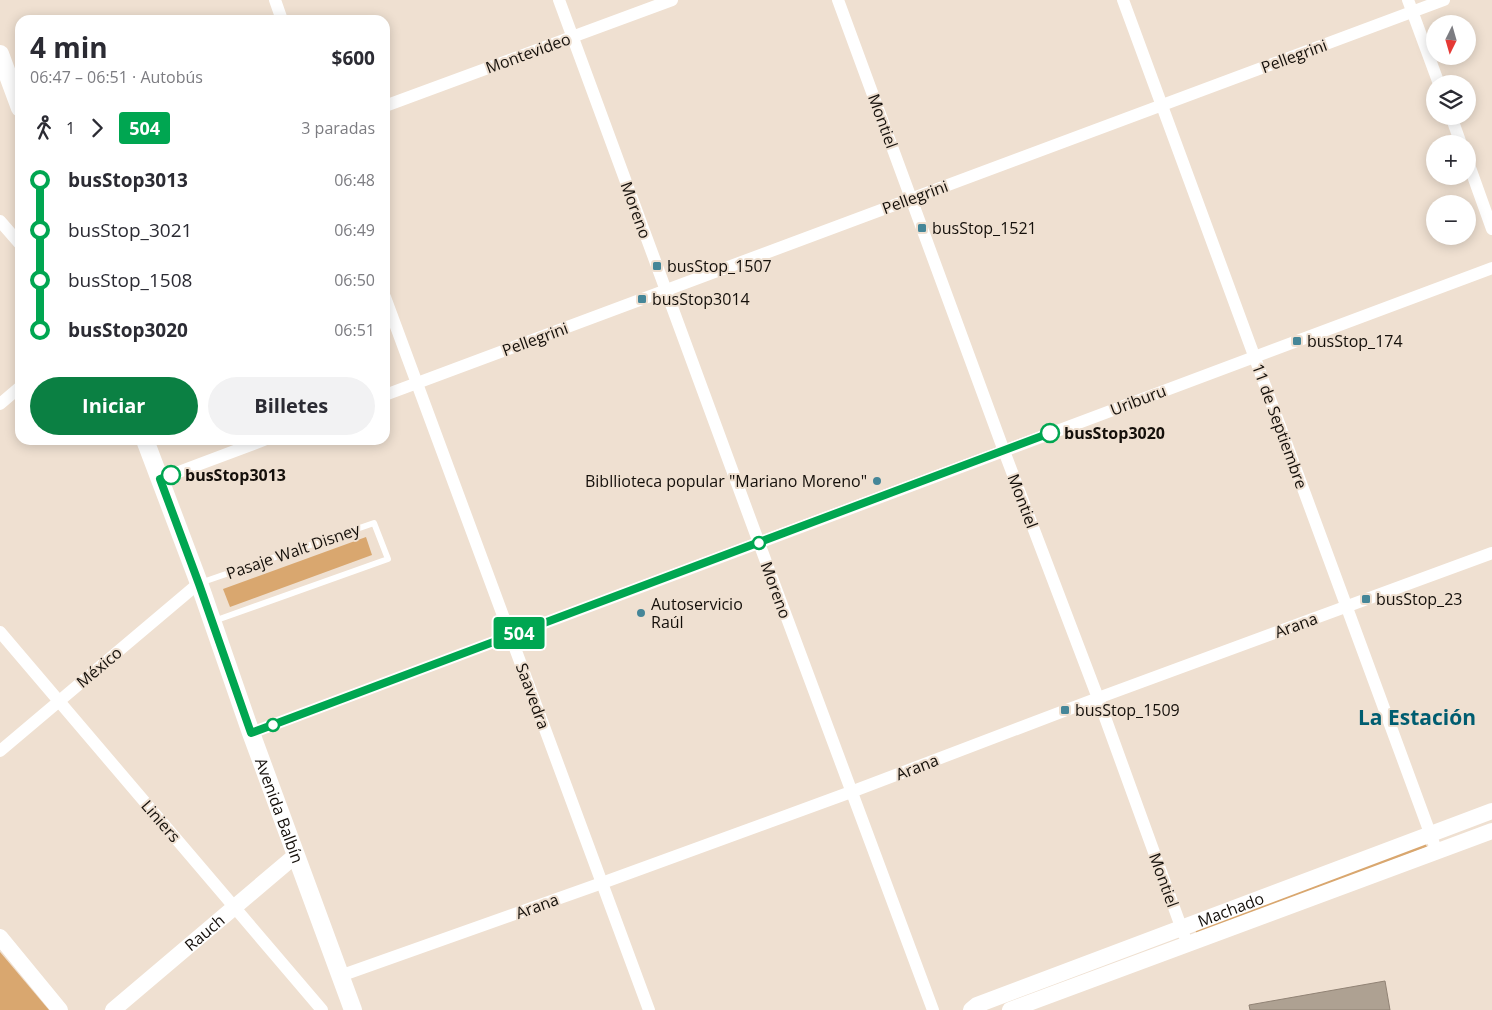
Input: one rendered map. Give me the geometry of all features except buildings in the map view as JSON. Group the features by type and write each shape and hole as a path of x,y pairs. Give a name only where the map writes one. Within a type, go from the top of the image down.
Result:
{"main road":[{"path":"0,54 15,94"},
{"name":"Avenida Balbín","path":"147,445 353,1010"}],"street":[{"path":"275,0 280,15"},
{"name":"Moreno","path":"559,0 758,543 933,1010"},
{"name":"Montevideo","path":"390,104 672,0"},
{"name":"Montiel","path":"838,0 1188,945"},
{"name":"11 de Septiembre","path":"1123,0 1437,852"},
{"name":"Pellegrini","path":"390,393 1162,105 1410,6 1444,0"},
{"path":"1410,6 1435,75"},
{"path":"1476,184 1492,228"},
{"path":"0,221 15,238"},
{"name":"Uriburu","path":"251,733 1492,268"},
{"name":"Saavedra","path":"390,310 649,1010"},
{"path":"0,404 15,391"},
{"path":"160,479 251,445"},
{"name":"Arana","path":"340,976 851,792 1098,698 1492,553"},
{"name":"México","path":"0,751 199,584"},
{"name":"Liniers","path":"0,632 322,1010"},
{"name":"Machado","path":"971,1010 977,1005 1181,927 1492,811"},
{"name":"Machado","path":"1010,1010 1492,831"},
{"name":"Rauch","path":"112,1010 296,855"},
{"path":"0,937 60,1010"}],"lane":[{"name":"Pasaje Walt Disney","path":"199,584 374,523 388,559 212,622"}],"shaded area":[{"path":"366,537 372,555 230,607 223,589"},
{"path":"1425,843 1427,847 1197,934 1195,930"},
{"path":"0,952 49,1010 0,1010"}],"bus line":[{"name":"504","path":"171,475 160,479 251,733 1050,433"}],"place":[{"name":"busStop_1521","path":"922,228"},
{"name":"busStop_1507","path":"657,266"},
{"name":"busStop3014","path":"642,299"},
{"name":"busStop_174","path":"1297,341"},
{"name":"busStop3020","path":"1050,433"},
{"name":"busStop3013","path":"171,475"},
{"name":"Bibllioteca popular \"Mariano Moreno\"","path":"877,481"},
{"name":"busStop_23","path":"1366,599"},
{"name":"Autoservicio Raúl","path":"641,613"},
{"name":"busStop_1509","path":"1065,710"}],"district":[{"name":"La Estación","path":"1417,717"}]}
